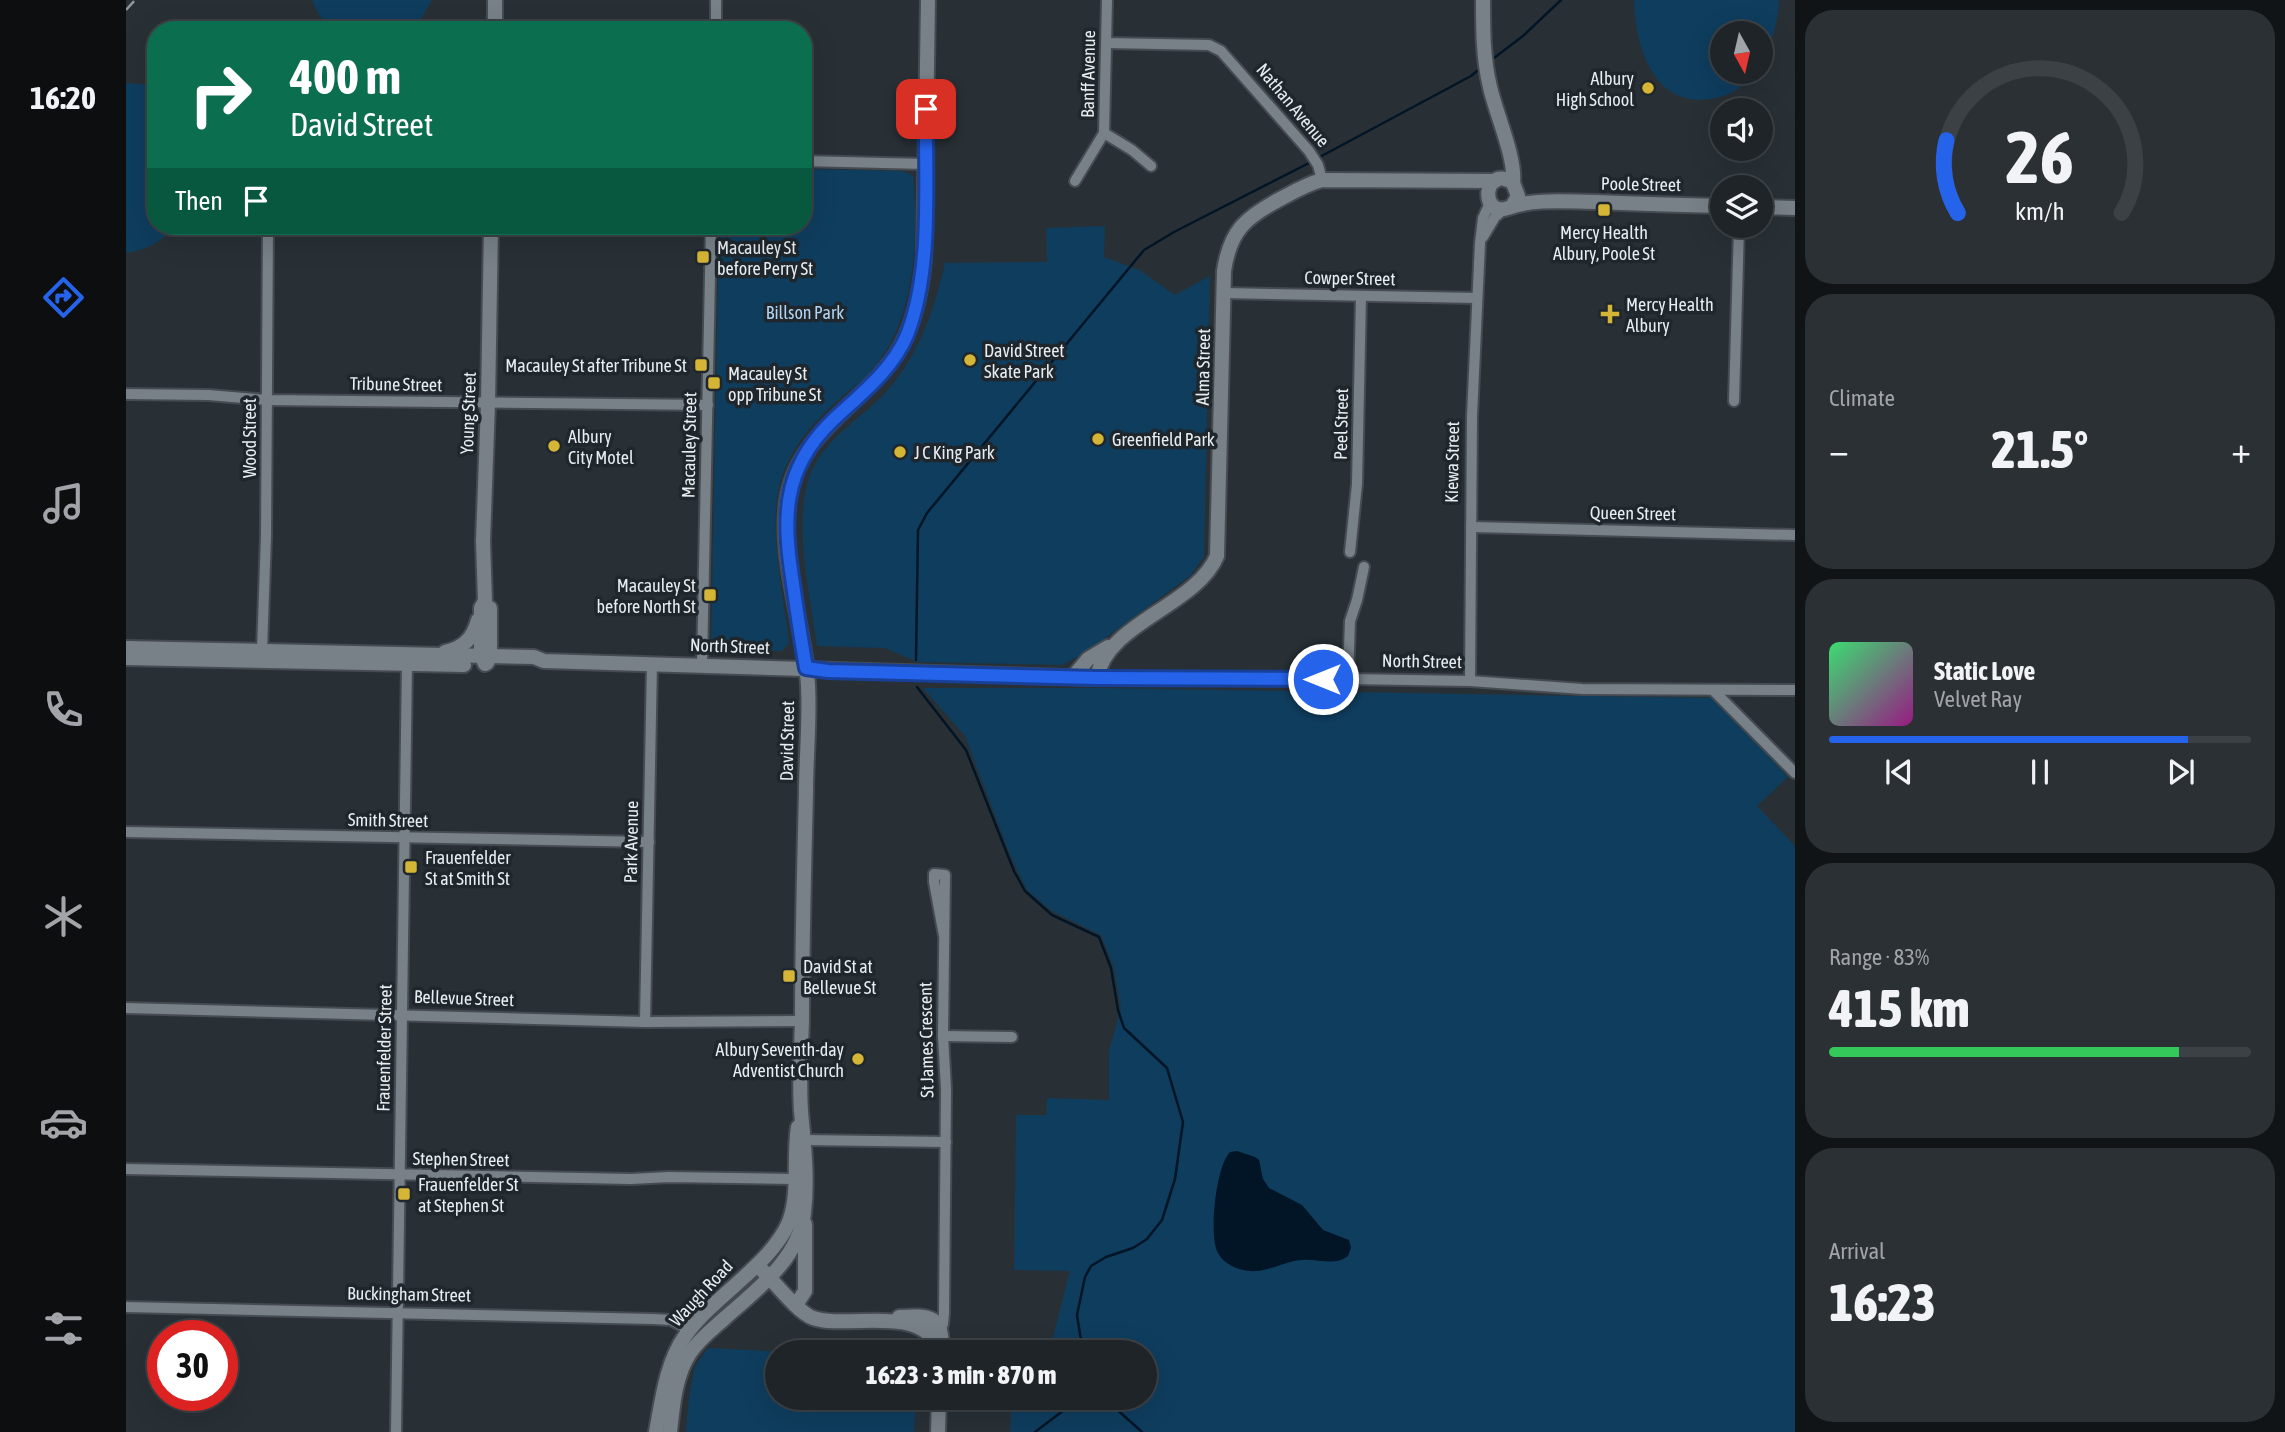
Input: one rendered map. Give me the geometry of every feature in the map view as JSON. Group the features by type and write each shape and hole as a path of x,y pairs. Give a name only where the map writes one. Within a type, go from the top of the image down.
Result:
{"main road":[{"path":"495,0 495,21"},
{"name":"David Street","path":"768,1276 795,1244 805,1209 805,1140 801,1109 808,687 788,550 786,519 789,494 802,459 814,440 881,373 906,337 918,299 923,271 928,0"},
{"path":"1322,180 1447,181 1502,193 1513,165 1488,77 1483,0"},
{"name":"Alma Street","path":"1073,677 1088,659 1116,643 1207,574 1217,556 1226,255 1240,226 1262,208 1322,180"},
{"name":"Poole Street","path":"1502,193 1559,201 1710,206"},
{"path":"1773,207 1795,208"},
{"name":"Young Street","path":"486,659 483,541 491,235"},
{"path":"434,654 454,650 469,640 476,630 483,605"},
{"name":"Alma Street","path":"1097,678 1101,662 1116,643"},
{"name":"North Street","path":"126,648 434,654 486,659"},
{"name":"North Street","path":"126,658 407,664 534,657 544,661 1097,678"},
{"name":"David Street","path":"756,1264 778,1241 789,1221 795,1144 801,1109"},
{"path":"796,1305 805,1292 805,1209"},
{"path":"756,1264 808,1315 816,1318 863,1320 928,1316 937,1322 938,1340"},
{"name":"Waugh Road","path":"656,1432 670,1369 678,1347 690,1330 756,1264"},
{"name":"Waugh Road","path":"670,1432 678,1379 689,1354 768,1276"},
{"path":"938,1432 939,1410"}],"street":[{"path":"716,0 716,21"},
{"name":"Banff Avenue","path":"1107,0 1104,133 1132,150 1151,166"},
{"name":"Nathan Avenue","path":"1107,43 1197,44 1215,48 1225,55 1310,153 1318,165 1322,180"},
{"path":"1075,181 1104,133"},
{"path":"812,161 925,164"},
{"name":"Kiewa Street","path":"1470,681 1472,416 1480,243 1502,193"},
{"name":"Wood Street","path":"262,651 266,536 268,235"},
{"name":"Macauley Street","path":"702,665 711,235"},
{"path":"1734,401 1739,238"},
{"name":"Cowper Street","path":"1223,293 1477,298"},
{"name":"Peel Street","path":"1350,552 1357,484 1361,296"},
{"name":"Tribune Street","path":"126,394 208,395 267,400 708,405"},
{"name":"Queen Street","path":"1471,527 1795,535"},
{"path":"1348,679 1350,621 1364,567"},
{"name":"Park Avenue","path":"645,1021 652,663"},
{"name":"Frauenfelder Street","path":"396,1432 407,664"},
{"name":"North Street","path":"1097,678 1470,681 1582,689 1795,690"},
{"path":"1714,691 1795,773"},
{"name":"Smith Street","path":"126,832 649,842"},
{"name":"St James Crescent","path":"936,1331 944,1313 946,1089 943,1036 944,936 934,874 945,875"},
{"name":"Bellevue Street","path":"126,1008 645,1021 802,1021"},
{"path":"943,1036 1012,1037"},
{"path":"805,1140 946,1142"},
{"name":"Stephen Street","path":"126,1169 631,1180 669,1177 794,1179"},
{"name":"Buckingham Street","path":"126,1307 671,1320 690,1330"}],"green space":[{"path":"312,0 432,0 420,21 324,21"},
{"path":"1634,0 1779,0 1773,36 1773,21 1710,21 1710,84 1744,84 1727,95 1715,98 1694,99 1677,95 1663,85 1644,56 1635,19"},
{"path":"126,84 147,85 147,235 166,235 141,250 126,253"},
{"name":"Billson Park","path":"812,169 903,171 913,176 915,226 911,278 897,328 886,350 869,373 805,434 790,457 780,484 776,542 789,643 782,651 719,649 711,642 719,235 812,235"},
{"path":"1105,226 1104,257 1139,270 1175,295 1210,276 1204,557 1190,576 1085,653 1062,665 917,662 885,648 817,646 803,541 804,500 808,481 823,452 881,397 911,357 926,327 945,263 1047,262 1046,228"},
{"path":"923,688 1099,688 1715,698 1788,777 1757,806 1795,846 1795,1432 1010,1432 1011,1411 1157,1410 1157,1340 1052,1340 1070,1271 1014,1270 1016,1115 1046,1115 1047,1098 1109,1100 1109,1050 1121,1009 1114,967 1101,935 1052,911 1027,890 1009,852 965,736"},
{"path":"708,1348 765,1351 765,1410 915,1410 914,1432 686,1432 695,1366"}],"shaded area":[{"path":"1237,1151 1259,1160 1263,1179 1269,1188 1302,1205 1323,1230 1349,1240 1351,1248 1348,1256 1331,1262 1294,1261 1258,1271 1239,1269 1224,1261 1215,1242 1215,1200 1225,1160 1230,1152"}],"waterway":[{"path":"1490,61 1523,36 1561,0"},
{"path":"1316,159 1471,76 1482,67"},
{"path":"916,660 918,530 927,513 1144,250 1311,162"},
{"path":"917,687 966,750 1014,871 1025,891 1052,915 1099,937 1111,968 1124,1028 1167,1068 1183,1122 1175,1179 1162,1220 1147,1239 1091,1266 1085,1277 1077,1315 1081,1340"},
{"path":"1035,1432 1064,1410"},
{"path":"1117,1410 1142,1432"}],"railway":[{"path":"126,10 135,0"}],"place":[{"name":"Albury High School","path":"1648,88"},
{"name":"Mercy Health Albury, Poole St","path":"1604,210"},
{"name":"Macauley St before Perry St","path":"703,257"},
{"name":"Mercy Health Albury","path":"1610,314"},
{"name":"David Street Skate Park","path":"970,360"},
{"name":"Macauley St after Tribune St","path":"701,365"},
{"name":"Macauley St opp Tribune St","path":"714,383"},
{"name":"Greenfield Park","path":"1098,439"},
{"name":"Albury City Motel","path":"554,446"},
{"name":"J C King Park","path":"900,452"},
{"name":"Macauley St before North St","path":"710,595"},
{"name":"Frauenfelder St at Smith St","path":"411,867"},
{"name":"David St at Bellevue St","path":"789,976"},
{"name":"Albury Seventh-day Adventist Church","path":"858,1059"},
{"name":"Frauenfelder St at Stephen St","path":"404,1194"}],"route":[{"path":"926,109 923,271 918,299 906,337 881,373 814,440 802,459 789,494 786,532 806,668 828,671 1097,678 1323,679"}]}
